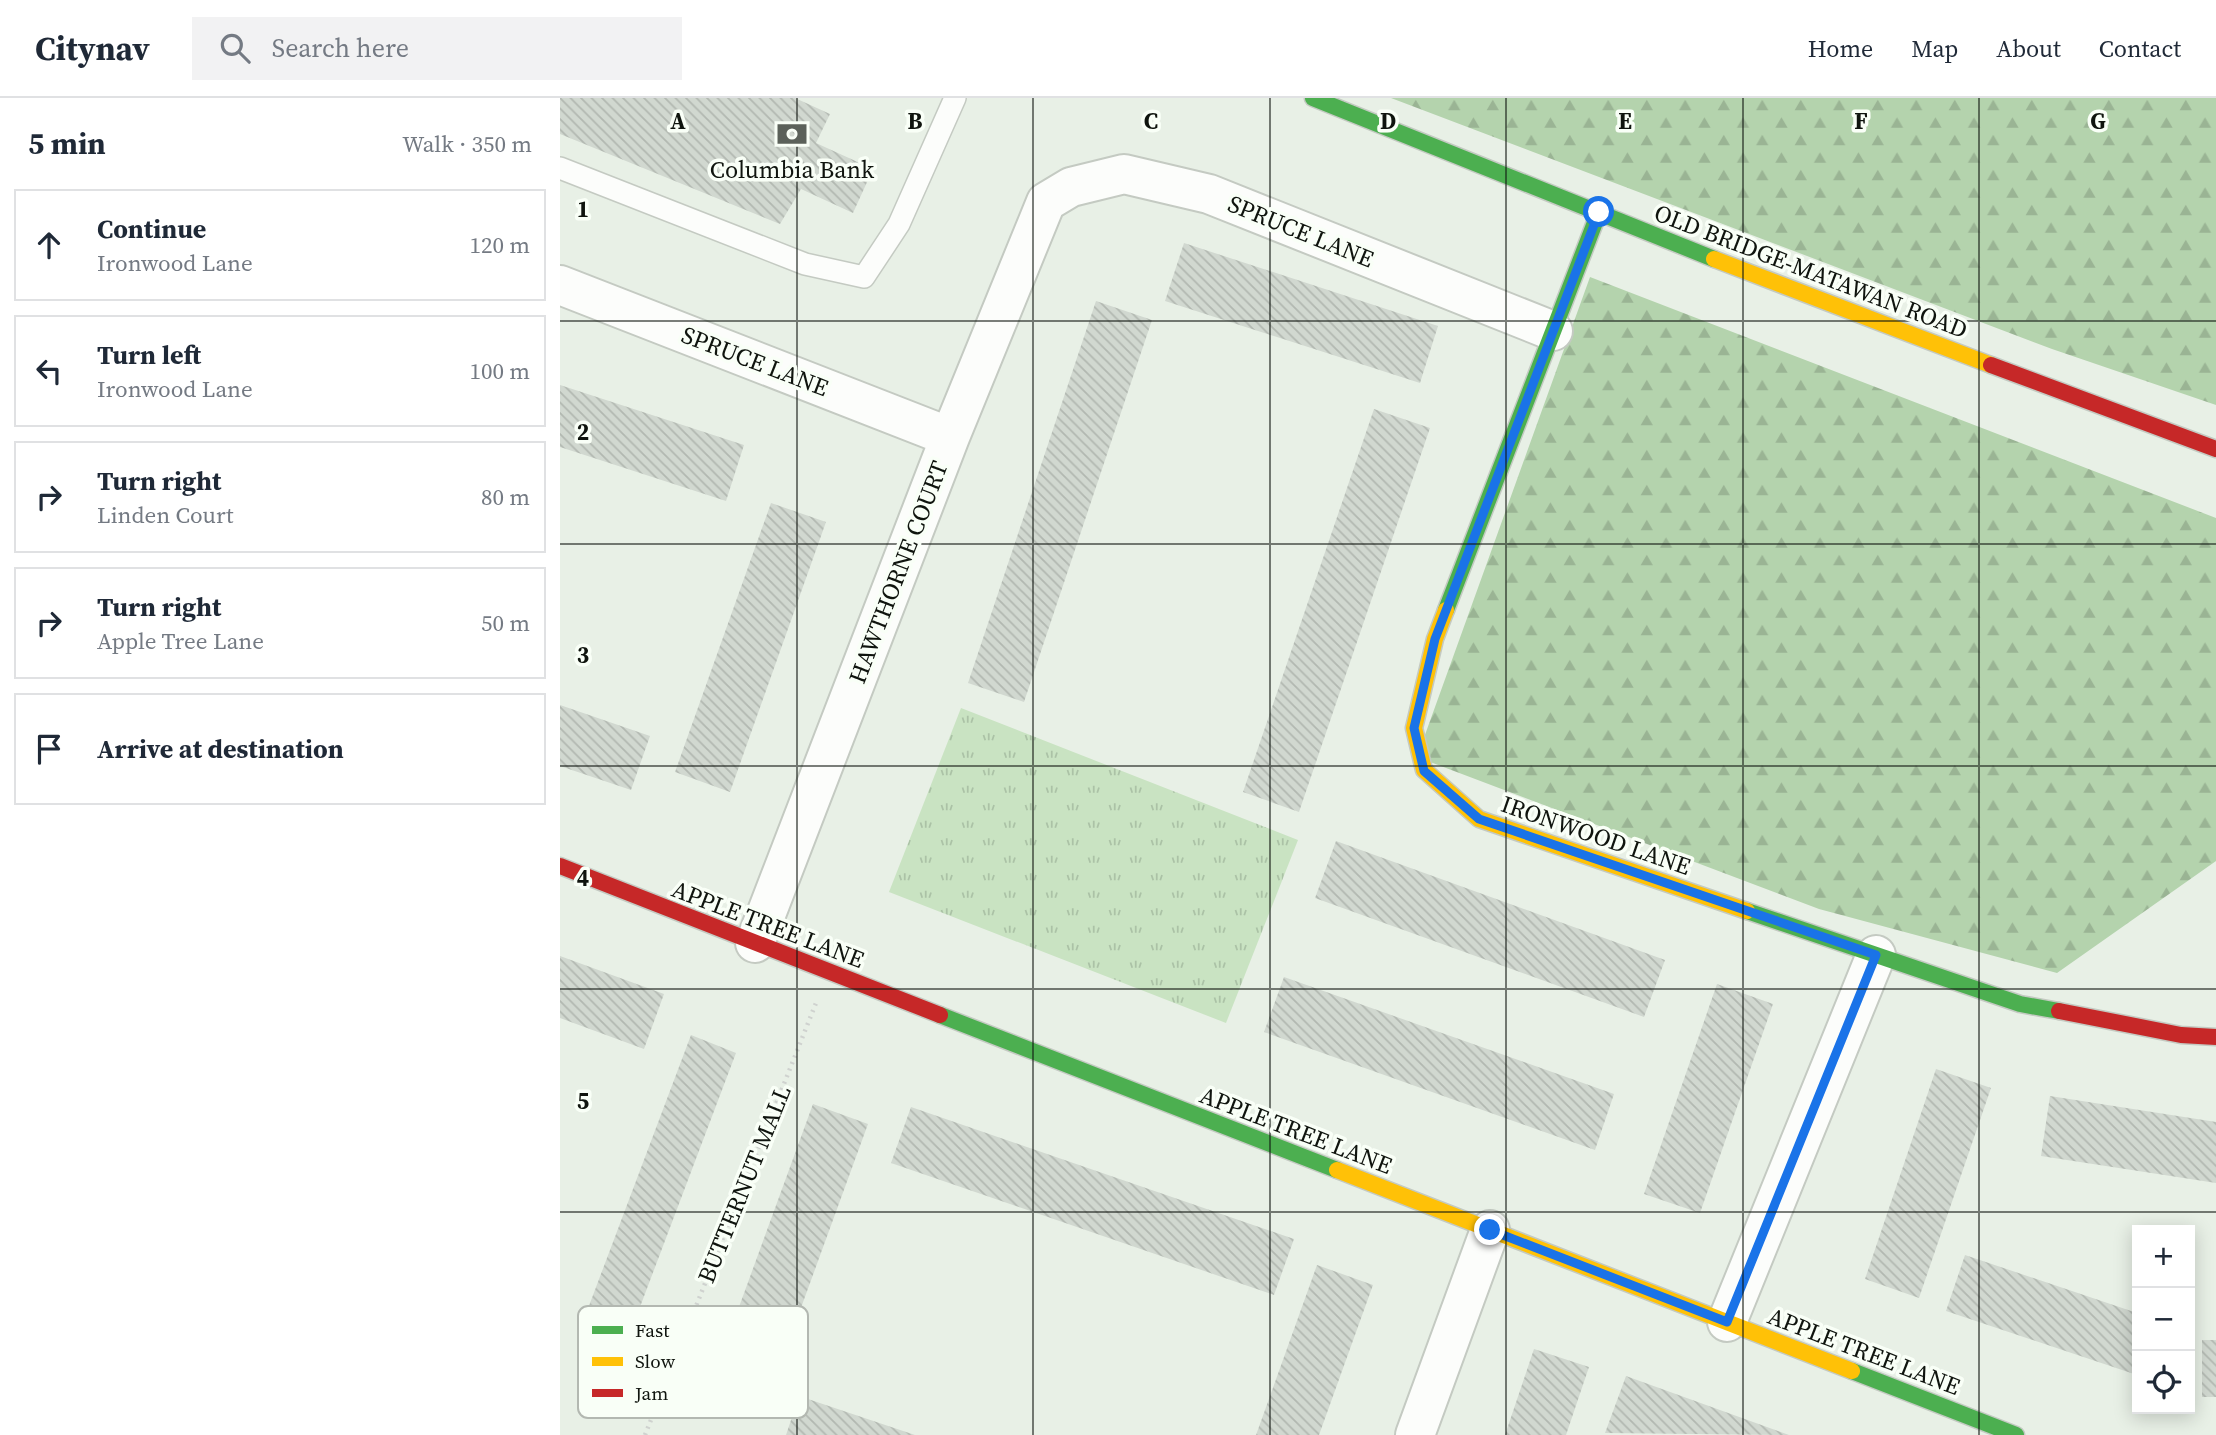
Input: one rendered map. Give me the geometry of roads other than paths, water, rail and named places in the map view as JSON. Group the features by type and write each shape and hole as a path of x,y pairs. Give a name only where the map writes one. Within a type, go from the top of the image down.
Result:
{"street":[{"name":"OLD BRIDGE-MATAWAN ROAD","path":"1313,98 1794,291 2216,449"},
{"name":"SPRUCE LANE","path":"1046,202 1071,187 1124,174 1209,194 1553,331"},
{"name":"HAWTHORNE COURT","path":"755,943 950,437 1046,202"},
{"name":"IRONWOOD LANE","path":"1599,212 1435,639 1414,728 1424,771 1479,819 2020,1004 2181,1035 2216,1037"},
{"name":"SPRUCE LANE","path":"560,285 950,437"},
{"name":"APPLE TREE LANE","path":"560,866 2016,1435"},
{"path":"1727,1322 1876,955"},
{"path":"1415,1435 1490,1230"}],"lane":[{"path":"560,168 805,264 864,277 899,224 947,100"}],"place":[{"name":"Columbia Bank","path":"792,134"}]}
